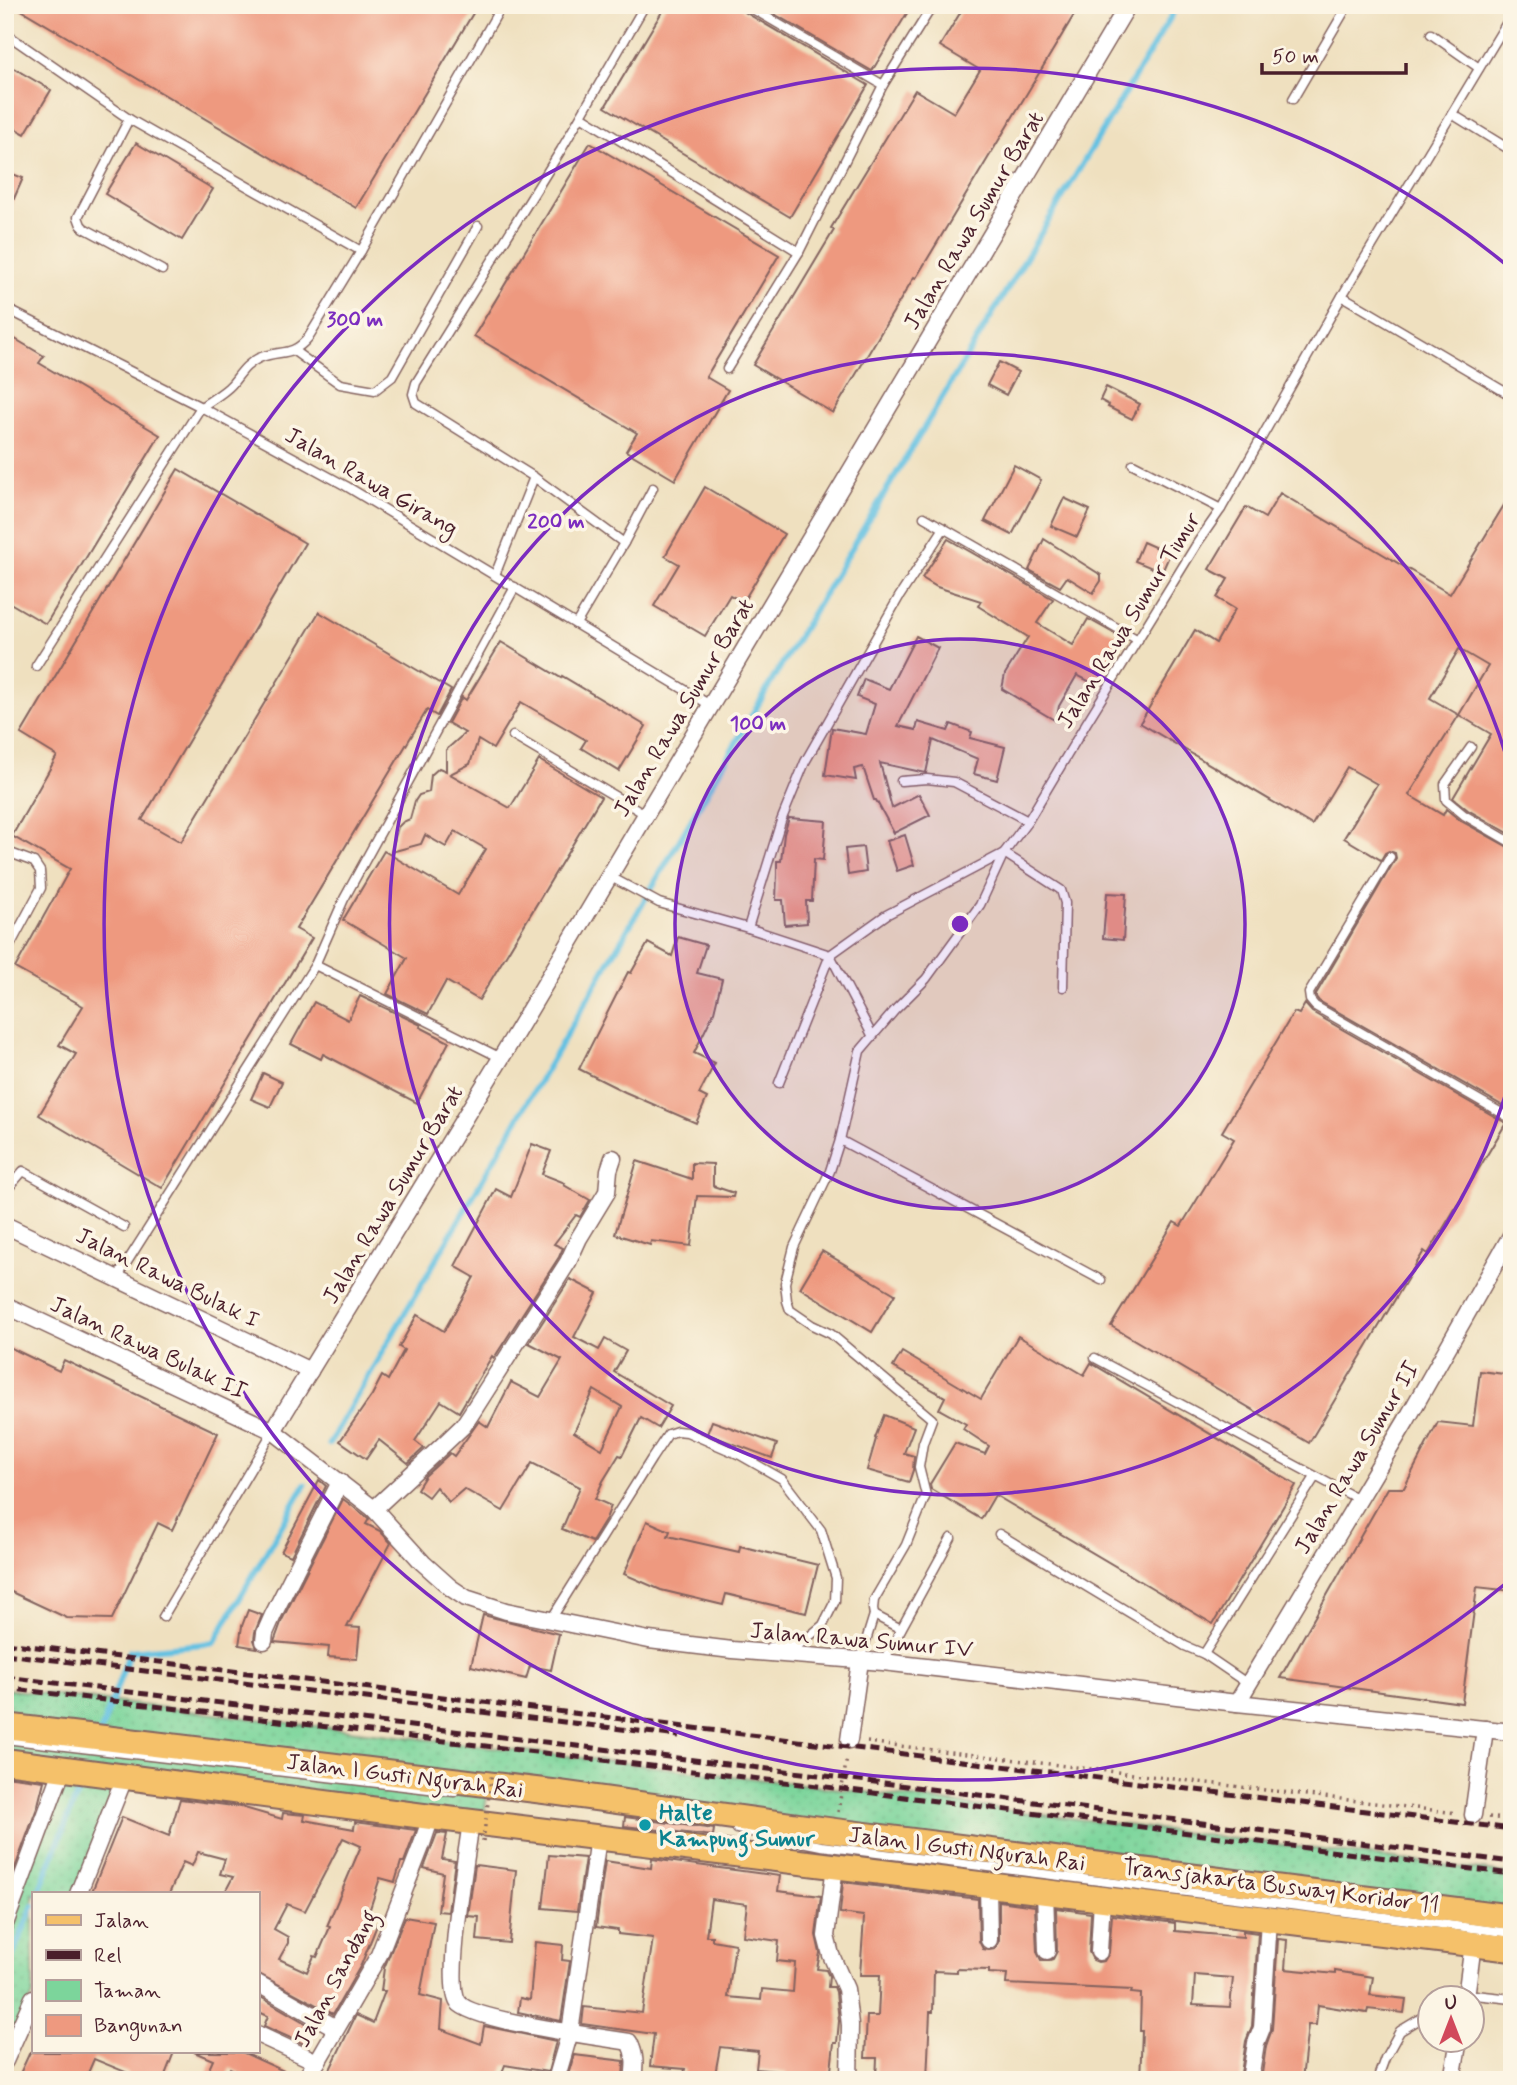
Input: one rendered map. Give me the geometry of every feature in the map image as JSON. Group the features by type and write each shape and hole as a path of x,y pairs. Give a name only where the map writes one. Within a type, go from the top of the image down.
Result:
{"main road":[{"name":"Jalan I Gusti Ngurah Rai","path":"5,1726 75,1755 431,1817 477,1832 598,1838 1512,1950"},
{"name":"Jalan I Gusti Ngurah Rai","path":"5,1761 75,1755 120,1762 552,1792 835,1831 1512,1917"}],"street":[{"name":"Jalan Rawa Sumur Barat","path":"273,1431 500,1058 1128,5"},
{"path":"374,1508 453,1436 471,1415 568,1262 607,1192 608,1170 613,1158"},
{"name":"Jalan Rawa Bulak I","path":"5,1225 310,1371"},
{"name":"Jalan Rawa Sumur II","path":"1237,1703 1406,1421 1512,1234"},
{"name":"Jalan Rawa Bulak II","path":"5,1305 273,1431"},
{"name":"Jalan Rawa Sumur IV","path":"273,1431 374,1508 424,1563 451,1588 466,1598 506,1611 649,1640 732,1650 883,1662 1512,1732"},
{"path":"264,1641 273,1615 340,1482"},
{"path":"849,1740 860,1661"},
{"path":"1473,1815 1485,1729"},
{"path":"5,1924 75,1755"},
{"path":"79,1892 120,1762"},
{"name":"Jalan Sandang","path":"303,2080 317,2062 379,1955 431,1817"},
{"path":"477,1832 458,1906 454,1955 454,1990 458,2003 471,2011 519,2024 629,2042 634,2052 633,2080"},
{"path":"556,2080 570,2032 598,1838"},
{"path":"835,1866 827,1936 831,1955 846,1989 850,2025 849,2080"},
{"path":"988,1885 989,1941"},
{"path":"1045,1892 1047,1951"},
{"path":"1099,1952 1102,1899"},
{"path":"1250,2080 1256,2043 1262,2028 1269,1920"},
{"path":"1466,1983 1473,1944"},
{"path":"259,1984 336,2028"},
{"path":"5,2062 32,2000"},
{"path":"259,2035 317,2062"},
{"path":"1452,2080 1456,2054"}],"lane":[{"path":"36,666 201,407 230,386 247,364 268,355 294,351 308,338 502,5"},
{"path":"624,543 534,477 416,404 413,394 416,383 581,116 645,5"},
{"path":"746,5 883,85"},
{"path":"727,369 799,252 883,85 933,5"},
{"path":"1293,99 1348,5"},
{"name":"Jalan Rawa Sumur Timur","path":"874,1615 876,1597 906,1545 926,1495 919,1468 923,1443 932,1419 831,1334 790,1310 785,1283 794,1247 830,1171 840,1140 860,1051 926,979 980,905 1004,853 1028,821 1198,542 1222,509 1342,296 1512,14"},
{"path":"5,33 129,118 361,251"},
{"path":"1430,34 1479,68"},
{"path":"1452,114 1512,151"},
{"path":"581,116 799,252"},
{"path":"129,118 78,217 84,228 162,270"},
{"path":"294,351 340,384 375,390 392,377 478,226"},
{"path":"1342,296 1512,396"},
{"name":"Jalan Rawa Girang","path":"5,309 201,407 346,486 710,705"},
{"path":"1133,464 1222,509"},
{"path":"495,575 534,477"},
{"path":"576,624 653,488"},
{"path":"924,517 1138,640"},
{"path":"748,928 781,821 805,762 899,597 944,528"},
{"path":"117,1278 314,965 344,899 515,587"},
{"path":"513,736 646,814"},
{"path":"1471,747 1445,784 1446,800 1464,815 1512,843"},
{"path":"901,781 927,779 954,782 1028,821"},
{"path":"5,851 33,862 40,872 41,888 5,955"},
{"path":"779,1083 830,955 886,915 1004,853 1061,890 1065,903 1063,987"},
{"path":"1390,857 1309,993 1310,1000 1315,1006 1512,1119"},
{"path":"609,876 659,903 830,955 872,1035"},
{"path":"314,965 500,1058"},
{"path":"840,1140 1101,1280"},
{"path":"5,1192 23,1171 124,1227"},
{"path":"1096,1358 1358,1499"},
{"path":"163,1617 273,1431"},
{"path":"550,1621 668,1434 677,1431 740,1455 782,1479 821,1530 836,1578 835,1601 823,1625 800,1644 732,1650"},
{"path":"1204,1654 1315,1477"},
{"path":"999,1534 1173,1639 1204,1654 1248,1684"},
{"path":"883,1662 951,1538"},
{"path":"860,1661 874,1615 901,1629"},
{"path":"5,1739 75,1755"},
{"path":"120,1762 464,1793"},
{"path":"550,1801 717,1824"},
{"name":"Transjakarta Busway Koridor 11","path":"728,1827 821,1846 1512,1933"},
{"path":"1486,1997 1512,1999"},
{"path":"1377,2080 1385,2058 1400,2031 1416,2021"}],"path":[{"path":"835,1831 849,1740 1512,1820"},
{"path":"477,1832 492,1772"}],"green space":[{"path":"5,1689 842,1789 1512,1874 1512,1917 5,1726"},
{"path":"5,1739 487,1795 483,1823 125,1776 79,1892 32,1892 32,1997 5,2057 5,1922 63,1768 5,1761"}],"building":[{"path":"13,5 478,5 356,208"},
{"path":"666,5 740,5 743,11 868,85 790,217 605,107"},
{"path":"759,5 912,5 872,71"},
{"path":"965,5 1080,5 833,413 753,365 834,230 831,228 915,90 954,113 980,70 940,46"},
{"path":"5,63 51,90 25,134 5,123"},
{"path":"136,143 213,189 182,240 105,194"},
{"path":"590,143 779,255 706,377 728,390 675,480 626,451 637,433 474,336"},
{"path":"5,171 23,178 5,219"},
{"path":"5,333 44,356 39,363 160,435 46,624 5,600"},
{"path":"999,362 1018,372 1006,395 987,385"},
{"path":"1106,387 1140,404 1132,419 1100,400"},
{"path":"1014,465 1041,480 1012,535 985,521"},
{"path":"178,469 305,543 142,820 181,842 319,612 451,690 437,716 427,710 296,929 312,938 162,1188 39,1115 76,1054 59,1045 83,1006 15,968 70,869 12,836 57,756 21,734"},
{"path":"705,487 784,534 743,602 730,595 705,636 654,606 679,564 665,556"},
{"path":"1512,492 1512,835 1468,810 1453,798 1491,734 1459,715 1409,795 1443,815 1446,809 1461,821 1512,849 1512,1111 1316,997 1396,858 1395,853 1389,851 1381,860 1344,838 1377,784 1347,767 1312,825 1140,723 1195,630 1216,643 1235,609 1217,598 1228,579 1209,569 1246,507 1265,518 1280,493 1450,594","holes":["1459,649 1488,666 1459,715 1430,698"]},
{"path":"1064,498 1090,510 1077,537 1051,526"},
{"path":"948,539 1053,599 1037,623 1073,645 1088,619 1124,639 1098,686 1077,675 1059,706 1056,721 1002,689 1005,674 1028,637 978,606 981,601 937,587 922,578"},
{"path":"1044,539 1101,575 1101,581 1093,593 1067,577 1060,587 1029,570"},
{"path":"1143,542 1170,554 1162,572 1135,561"},
{"path":"916,636 938,648 898,726 916,730 918,722 948,731 951,724 972,732 970,738 1005,747 997,780 974,774 978,759 933,740 926,773 880,763 892,808 919,794 930,815 894,833 874,800 863,767 854,769 856,780 825,775 832,728 866,734 875,704 857,697 864,679 889,689"},
{"path":"501,642 646,726 619,771 581,748 586,740 521,702 493,749 478,740 470,764 450,774 510,808 539,760 601,797 479,1000 446,981 428,1014 387,994 407,958 343,920 384,851 458,895 486,849 455,831 446,847 425,835 421,844 391,852 398,827 410,819 419,795 429,792 431,775 439,768 446,771 446,750 465,733 448,723 462,697 466,700"},
{"path":"789,818 826,821 823,860 814,859 812,901 806,901 807,923 785,925 783,900 776,900 777,861 781,861"},
{"path":"905,835 914,865 897,871 887,841"},
{"path":"863,847 866,872 848,875 845,849"},
{"path":"1107,893 1126,894 1123,940 1103,938"},
{"path":"678,937 706,945 697,973 722,979 714,1012 694,1053 715,1063 699,1094 707,1098 696,1123 579,1069 628,972 631,973 648,943 672,956"},
{"path":"360,996 421,1025 420,1027 449,1042 417,1103 323,1054 321,1059 291,1044 314,1002 348,1020"},
{"path":"1305,1004 1312,1012 1506,1123 1428,1254 1424,1251 1309,1443 1111,1326 1174,1222 1181,1226 1234,1139 1222,1132 1294,1012 1299,1014"},
{"path":"263,1073 282,1082 270,1107 251,1099"},
{"path":"532,1144 551,1151 542,1174 565,1183 564,1185 590,1200 580,1217 576,1215 554,1244 563,1248 559,1257 494,1358 492,1356 459,1412 441,1401 415,1441 424,1448 408,1463 379,1440 366,1459 340,1441 382,1376 388,1380 404,1350 399,1347 417,1315 444,1331 474,1277 455,1266 496,1189 511,1197"},
{"path":"637,1161 692,1179 692,1163 713,1164 713,1186 734,1193 733,1197 697,1196 691,1246 651,1241 650,1245 615,1234"},
{"path":"822,1251 895,1294 872,1332 800,1288"},
{"path":"570,1279 597,1293 574,1337 599,1350 605,1339 626,1351 614,1372 671,1406 658,1428 641,1418 622,1456 619,1455 603,1481 595,1499 611,1506 592,1542 562,1529 580,1487 532,1463 503,1511 464,1489 449,1502 436,1487 428,1497 417,1489 425,1476 450,1453 454,1456 479,1421 488,1427 511,1382 540,1397 562,1360 529,1343","holes":["594,1390 622,1407 602,1449 574,1432"]},
{"path":"1018,1336 1084,1375 1091,1363 1296,1485 1213,1624 995,1495 981,1519 931,1489 930,1484 955,1443 985,1454 989,1446 963,1429 966,1424 939,1409 945,1397 893,1367 902,1352 981,1399"},
{"path":"5,1345 59,1371 64,1360 218,1433 172,1530 158,1523 112,1619 67,1618 5,1589 5,1482 11,1471 5,1469"},
{"path":"1480,1371 1512,1375 1512,1591 1477,1587 1462,1703 1280,1678 1388,1488 1404,1488 1438,1422 1473,1426"},
{"path":"884,1415 914,1427 904,1453 914,1456 909,1482 867,1470"},
{"path":"712,1421 777,1444 772,1458 707,1434"},
{"path":"319,1480 326,1486 291,1556 281,1552"},
{"path":"343,1499 367,1517 369,1519 366,1524 380,1531 391,1543 347,1627 360,1628 357,1659 328,1657 329,1647 274,1642 282,1620"},
{"path":"647,1521 670,1531 668,1536 739,1552 740,1546 818,1565 806,1613 726,1594 723,1605 661,1590 624,1574"},
{"path":"248,1610 262,1615 255,1632 257,1648 239,1645"},
{"path":"483,1615 559,1634 551,1670 530,1666 526,1679 471,1666"},
{"path":"5,1776 44,1781 12,1876 5,1874"},
{"path":"180,1799 241,1807 282,1819 283,1813 305,1815 304,1820 354,1829 355,1822 416,1830 395,1882 380,1878 366,1921 377,1925 361,1965 333,2014 259,1974 259,1892 225,1892 233,1877 220,1874 225,1859 198,1852 192,1866 183,1862 170,1892 92,1892 122,1817 169,1836","holes":["343,1838 361,1846 327,1926 330,1927 317,1957 314,1956 307,1972 279,1959 288,1943 288,1937 274,1929 287,1904 305,1911"]},
{"path":"625,1817 714,1829 713,1836 624,1826"},
{"path":"437,1833 447,1834 442,1859 455,1861 448,1912 438,1911 443,1873 424,1868"},
{"path":"549,1855 585,1858 577,1911 543,1908"},
{"path":"652,1859 780,1876 778,1891 821,1896 816,1935 820,1953 817,1969 826,1970 829,1976 828,1987 834,1987 839,2021 830,2080 785,2080 786,2072 756,2069 758,2051 720,2047 714,2080 683,2080 685,2069 650,2066 654,2034 582,2024 584,2007 642,2013 653,1938 618,1934 618,1930 596,1927 605,1861 651,1868","holes":["711,1899 747,1904 743,1936 779,1941 777,1961 795,1963 793,1992 762,1989 761,2000 728,1997 735,1944 712,1940 712,1936 706,1936"]},
{"path":"475,1865 516,1870 509,1943 477,1940 479,1917 468,1916"},
{"path":"843,1882 978,1899 979,1941 983,1949 989,1950 995,1949 999,1940 999,1901 1035,1906 1037,1952 1041,1960 1047,1961 1053,1959 1057,1951 1056,1908 1091,1913 1089,1952 1093,1960 1098,1962 1104,1961 1109,1953 1112,1915 1175,1923 1175,1931 1243,1937 1243,1931 1258,1933 1252,2026 1246,2041 1240,2080 1140,2080 1141,1994 1131,1993 1132,1990 1006,1984 1007,1974 989,1973 989,1970 957,1969 957,1972 934,1971 927,2080 876,2080 877,2058 865,2058 867,2016 878,2016 880,1975 860,1975 863,1916 840,1913","holes":["1195,1975 1233,1978 1230,2007 1193,2005"]},
{"path":"405,1917 434,1922 420,1995 443,2001 441,2029 481,2044 484,2026 556,2041 548,2072 505,2065 499,2080 325,2080 356,2015 373,2023 385,1991 381,1991 384,1968"},
{"path":"1278,1939 1287,1940 1285,1969 1335,1974 1335,1971 1373,1977 1370,1995 1406,1999 1404,2013 1368,2009 1367,2013 1318,2005 1316,2025 1308,2025 1302,2080 1261,2080 1266,2046 1272,2029"},
{"path":"535,1942 563,1945 562,1960 570,1961 561,2021 518,2012 520,1998 530,2000"},
{"path":"259,1996 314,2028 306,2045 264,2026 268,2016 259,2012"},
{"path":"30,2052 173,2054 163,2080 126,2080 128,2073 94,2059 85,2080 17,2080"},
{"path":"199,2054 246,2054 295,2076 294,2080 255,2080 230,2068 225,2080 204,2080 213,2060"},
{"path":"574,2055 624,2061 623,2080 578,2080 578,2076 568,2075"}],"waterway":[{"path":"329,1444 773,679 1178,5"},
{"path":"101,1731 130,1651 214,1643 305,1485"},
{"path":"39,1892 84,1777"},
{"path":"5,1975 32,1908"}],"railway":[{"path":"5,1643 1512,1829"},
{"path":"5,1654 679,1736"},
{"path":"5,1677 1512,1862"},
{"path":"5,1688 842,1789 1512,1874"}],"place":[{"name":"Halte Kampung Sumur","path":"645,1825"}]}
